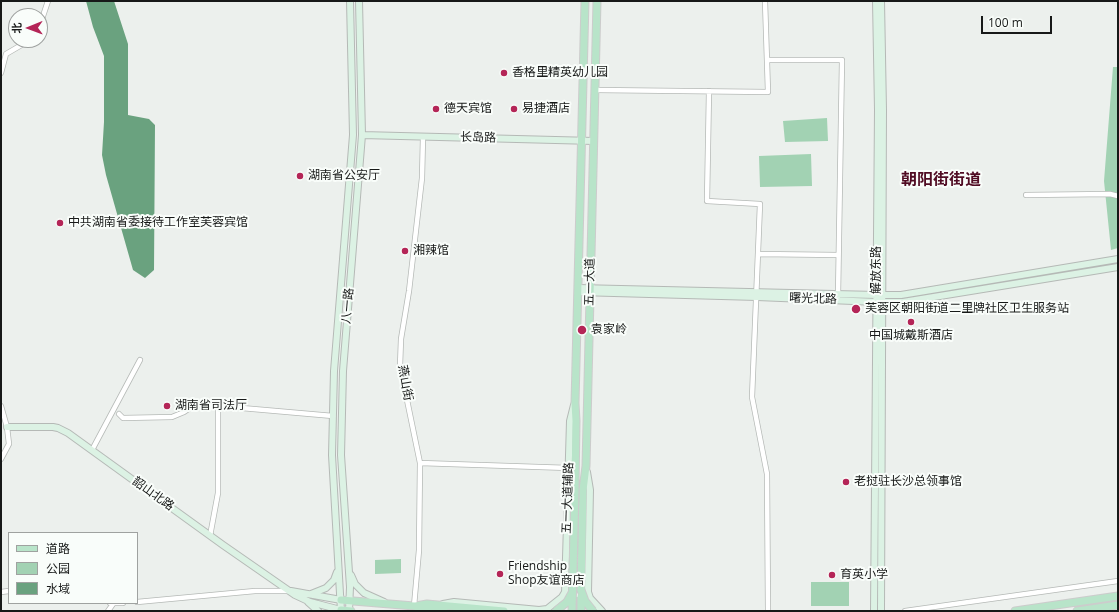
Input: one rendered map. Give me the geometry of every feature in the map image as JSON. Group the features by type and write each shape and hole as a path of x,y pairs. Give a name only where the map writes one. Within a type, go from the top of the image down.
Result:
{"main road":[{"name":"八一路","path":"341,610 332,455 334,371 353,135 350,1"},
{"name":"八一路","path":"350,611 349,569 341,455 343,371 362,135 359,1"},
{"name":"五一大道","path":"572,611 572,467 576,421 574,403 585,1"},
{"name":"五一大道","path":"581,611 583,490 586,466 596,90 597,1"},
{"name":"解放东路","path":"876,1 881,611"},
{"name":"解放东路","path":"879,295 884,110 881,1"},
{"name":"长岛路","path":"362,135 594,141"},
{"name":"曙光北路","path":"838,297 901,294 1118,259"},
{"name":"曙光北路","path":"578,290 757,294 838,297 879,302 903,302 1118,267"},
{"name":"解放东路","path":"874,611 879,302"},
{"name":"韶山北路","path":"7,427 58,428 68,433 210,536 295,595 305,600 350,611"},
{"name":"五一大道辅路","path":"586,466 590,490 588,594"},
{"name":"五一大道辅路","path":"564,594 572,490"},
{"path":"311,594 326,588 334,580 338,568"},
{"path":"349,569 355,584 364,592 389,604"},
{"path":"556,611 567,602 573,589"},
{"path":"581,590 584,601 593,611"},
{"name":"韶山北路","path":"289,591 341,600 414,606 444,611"},
{"path":"436,605 454,602 547,610 564,594 588,594 602,611"},
{"path":"1015,611 1118,596"},
{"path":"305,600 318,611"},
{"path":"414,606 427,604 504,611"},
{"path":"1078,611 1118,605"}],"street":[{"path":"596,90 768,92 765,1"},
{"path":"1,73 6,54 16,48"},
{"path":"767,60 842,60 838,297"},
{"path":"709,91 708,202 760,204 752,397 767,474 768,611"},
{"name":"燕山街","path":"414,606 419,550 420,462 400,366 401,339 409,291 422,178 423,137"},
{"path":"1026,195 1110,194 1118,196"},
{"path":"758,254 838,255"},
{"path":"92,450 140,360"},
{"path":"119,414 123,418 172,417 184,412 196,404 333,416"},
{"path":"1,406 7,427 9,444 1,460"},
{"path":"210,536 218,493 218,406"},
{"path":"420,462 572,467"},
{"path":"905,611 1118,581"},
{"path":"138,602 255,591 289,591"}],"green space":[{"path":"1113,67 1118,67 1118,248 1111,250 1104,181"},
{"path":"827,118 828,141 785,142 783,121"},
{"path":"811,154 812,186 760,187 759,156"},
{"path":"401,559 401,573 375,574 375,560"},
{"path":"811,582 849,582 849,606 811,606"}],"water":[{"path":"86,1 114,1 128,44 128,115 149,119 155,125 154,270 145,278 133,270 106,175 102,155 104,122 104,56 93,27"}],"place":[{"name":"香格里精英幼儿园","path":"504,73"},
{"name":"德天宾馆","path":"436,109"},
{"name":"易捷酒店","path":"514,109"},
{"name":"湖南省公安厅","path":"300,176"},
{"name":"中共湖南省委接待工作室芙蓉宾馆","path":"60,223"},
{"name":"湘辣馆","path":"405,251"},
{"name":"芙蓉区朝阳街道二里牌社区卫生服务站","path":"856,309"},
{"name":"中国城戴斯酒店","path":"911,322"},
{"name":"袁家岭","path":"582,330"},
{"name":"湖南省司法厅","path":"167,406"},
{"name":"老挝驻长沙总领事馆","path":"846,482"},
{"name":"Friendship Shop友谊商店","path":"500,574"},
{"name":"育英小学","path":"832,575"}],"district":[{"name":"朝阳街街道","path":"941,180"}]}
